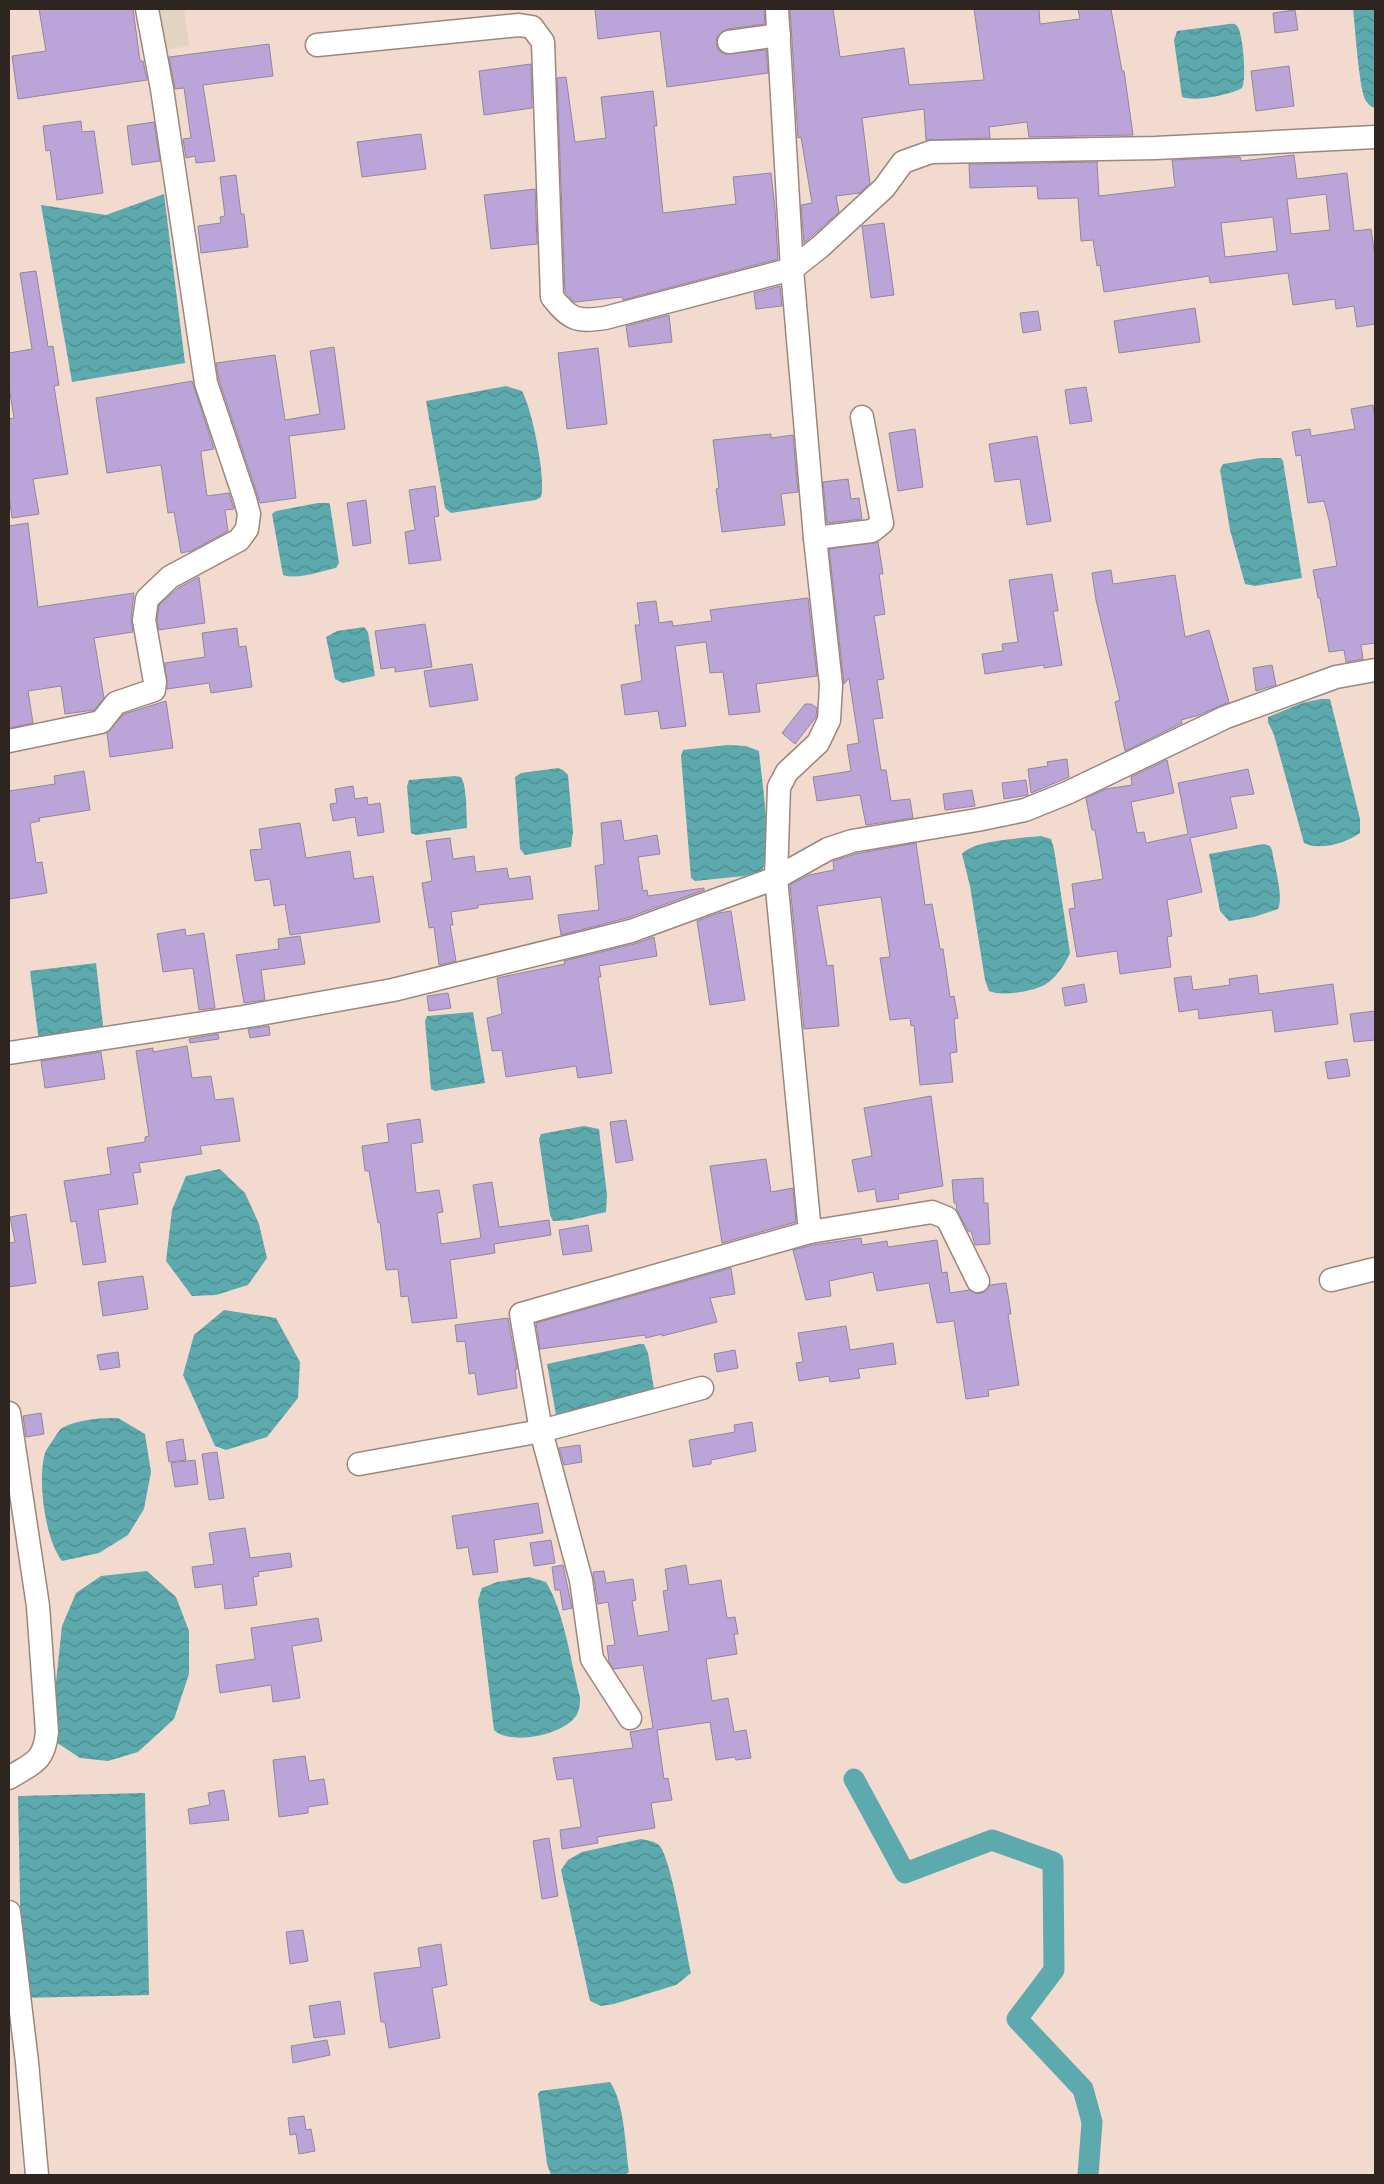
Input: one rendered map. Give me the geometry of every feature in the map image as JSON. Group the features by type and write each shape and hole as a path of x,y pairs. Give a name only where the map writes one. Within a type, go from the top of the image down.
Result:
{"street":[{"path":"9,741 101,722 116,703 154,690 155,682 144,620 147,599 170,577 239,540 246,529 249,514 206,382 162,90 147,9"},
{"path":"777,9 792,269 815,538 831,685 829,720 818,743 787,772 779,787 776,878 810,1232"},
{"path":"317,45 519,25 532,28 543,42 552,297 565,313 584,321 606,318 792,269 820,247 884,188 903,162 931,152 1156,148 1375,137"},
{"path":"729,42 779,35"},
{"path":"815,538 872,531 882,523 862,416"},
{"path":"9,1053 243,1017 393,990 631,931 776,878 828,849 852,841 1025,810 1067,793 1226,717 1336,677 1375,670"},
{"path":"630,1718 592,1659 581,1580 541,1431 521,1314 810,1232 932,1212 947,1218 978,1281"},
{"path":"1331,1280 1375,1269"},
{"path":"359,1464 541,1431 702,1388"},
{"path":"9,1414 38,1606 47,1732 45,1748 35,1763 9,1778"},
{"path":"9,1912 27,2062 37,2175"}],"shaded area":[{"path":"152,9 184,9 189,46 158,51"}],"water":[{"path":"1353,9 1375,9 1375,108 1368,104 1364,95 1359,72"},
{"path":"1229,24 1237,26 1243,46 1244,76 1242,88 1212,97 1195,99 1182,97 1174,40 1177,31"},
{"path":"164,194 185,363 72,382 41,205 106,215"},
{"path":"506,386 522,391 530,412 542,475 541,497 536,500 451,513 445,508 426,401"},
{"path":"1261,458 1281,458 1283,461 1302,578 1255,586 1245,584 1230,530 1220,470 1223,464"},
{"path":"318,503 329,503 330,505 339,563 336,568 310,574 283,575 272,514 276,511"},
{"path":"364,627 368,632 375,676 343,683 335,679 326,637 337,631"},
{"path":"1330,699 1360,819 1360,833 1341,843 1317,846 1304,843 1268,717 1302,703"},
{"path":"727,745 746,746 759,751 767,833 765,863 761,872 744,876 695,881 691,878 681,756 683,750"},
{"path":"558,768 568,775 573,832 571,847 525,855 520,849 515,777 521,773"},
{"path":"461,777 464,784 467,828 416,835 411,833 407,786 409,780"},
{"path":"1041,836 1051,839 1054,849 1070,953 1057,974 1041,987 1027,991 995,993 989,991 985,980 970,886 962,854 968,849 987,843"},
{"path":"1264,844 1270,846 1272,850 1280,896 1278,909 1254,917 1229,921 1220,911 1209,854"},
{"path":"96,963 104,1034 39,1042 30,971"},
{"path":"473,1012 485,1083 435,1091 431,1089 425,1021 427,1016"},
{"path":"584,1126 599,1129 607,1195 606,1212 571,1220 553,1221 550,1215 539,1139 541,1134"},
{"path":"220,1169 245,1193 259,1224 267,1258 248,1285 216,1295 192,1296 166,1261 172,1210 186,1176"},
{"path":"224,1310 276,1318 300,1362 298,1398 267,1437 226,1450 215,1446 183,1375 194,1335"},
{"path":"644,1344 648,1353 654,1389 559,1417 556,1415 547,1364"},
{"path":"118,1418 145,1434 151,1472 144,1509 128,1535 99,1553 62,1561 51,1539 44,1509 42,1478 45,1453 59,1431 68,1425 89,1420"},
{"path":"147,1571 176,1597 189,1631 189,1674 174,1719 138,1752 108,1761 80,1758 50,1738 62,1626 76,1593 101,1576"},
{"path":"529,1577 546,1582 558,1607 580,1697 580,1704 576,1716 569,1723 549,1733 524,1738 502,1735 494,1730 478,1600 482,1588 497,1582"},
{"path":"145,1793 149,1995 22,1998 18,1796"},
{"path":"641,1839 659,1845 664,1853 678,1905 691,1973 676,1985 614,2004 601,2006 590,2001 561,1870 568,1860 582,1852"},
{"path":"610,2082 622,2113 629,2172 625,2175 551,2175 547,2164 538,2094 540,2091"}],"building":[{"path":"39,9 133,9 140,61 143,61 147,80 18,99 12,56 46,51"},
{"path":"595,9 764,9 765,24 727,29 717,37 716,43 718,50 725,54 766,50 768,73 667,87 660,31 598,39"},
{"path":"790,9 833,9 840,57 904,48 909,85 984,80 974,9 1039,9 1040,24 1080,19 1078,9 1111,9 1122,71 1124,71 1133,135 1029,137 1027,122 989,127 990,138 926,140 924,109 862,118 870,183 860,193 836,196 839,212 804,243 801,205 812,203 801,137 798,138"},
{"path":"1295,10 1298,30 1275,33 1273,13"},
{"path":"269,44 273,76 203,85 215,161 196,163 195,156 186,158 183,139 191,138 184,88 175,89 169,57"},
{"path":"531,64 532,108 484,115 479,71"},
{"path":"1289,66 1294,106 1256,111 1251,71"},
{"path":"566,77 575,142 606,138 601,97 653,91 657,126 654,126 663,213 736,204 733,177 771,173 778,259 623,300 622,297 573,301 565,292 557,78"},
{"path":"81,121 82,132 94,131 103,193 57,200 50,150 46,151 43,126"},
{"path":"154,122 160,161 132,165 127,126"},
{"path":"421,134 426,169 362,177 357,142"},
{"path":"1294,155 1297,179 1347,173 1354,231 1371,229 1375,256 1375,324 1357,327 1354,306 1336,309 1335,299 1293,305 1288,273 1210,283 1209,276 1104,292 1100,265 1097,266 1093,240 1081,241 1078,198 1038,199 1037,186 970,188 969,164 1097,162 1099,196 1175,187 1172,160 1240,157 1241,161","holes":["1326,194 1330,230 1291,234 1287,199","1273,217 1277,251 1225,257 1221,223"]},
{"path":"236,175 248,247 201,253 198,226 221,223 220,217 225,216 220,177"},
{"path":"535,189 537,244 491,249 484,195"},
{"path":"884,223 894,295 871,298 862,226"},
{"path":"36,271 48,347 53,346 59,385 54,386 68,474 33,479 39,514 12,518 9,496 9,419 14,418 9,387 9,353 32,349 20,273"},
{"path":"780,286 782,306 756,309 754,293"},
{"path":"1195,308 1200,342 1119,353 1114,321"},
{"path":"1038,311 1041,330 1023,333 1020,313"},
{"path":"669,315 672,342 629,347 626,326"},
{"path":"334,347 345,429 289,436 296,498 260,503 219,380 216,363 275,355 285,420 320,414 310,351"},
{"path":"598,348 607,424 567,429 558,353"},
{"path":"192,381 214,449 202,451 201,453 207,496 229,493 234,509 225,510 228,531 191,551 181,553 174,512 168,513 161,465 107,473 96,398"},
{"path":"1086,387 1092,421 1070,424 1065,390"},
{"path":"1373,405 1375,418 1375,643 1361,645 1363,659 1346,662 1344,650 1329,652 1320,598 1318,598 1313,570 1337,566 1329,520 1324,501 1308,503 1301,455 1296,456 1292,432 1310,429 1311,436 1355,429 1351,409"},
{"path":"915,429 923,487 898,491 889,433"},
{"path":"771,434 771,438 793,435 798,492 781,494 785,525 722,532 716,489 719,488 713,440"},
{"path":"1037,436 1051,521 1027,525 1020,479 995,482 989,444"},
{"path":"848,479 851,499 859,498 862,519 827,523 823,482"},
{"path":"435,486 439,516 434,517 441,560 409,564 405,532 415,530 409,490"},
{"path":"366,500 371,543 353,546 347,503"},
{"path":"28,523 38,607 134,593 131,618 133,632 94,638 104,698 94,710 65,714 61,686 28,691 33,723 9,728 9,526"},
{"path":"878,542 883,574 879,574 885,614 874,616 884,679 877,680 883,718 873,719 881,770 886,770 891,801 910,799 913,818 866,825 860,795 817,801 813,777 851,771 847,745 859,743 849,678 844,684 829,549"},
{"path":"1111,570 1113,584 1175,575 1185,637 1209,630 1229,702 1199,715 1181,720 1182,723 1125,751 1115,702 1120,700 1096,600 1092,573"},
{"path":"1052,574 1058,611 1053,611 1062,665 1044,668 1044,665 985,674 982,654 1003,651 1002,644 1018,642 1009,580"},
{"path":"199,577 205,623 159,630 157,620 159,605 178,588"},
{"path":"808,598 817,676 756,684 760,712 729,715 723,672 710,673 706,642 675,646 686,726 661,729 658,711 625,715 621,685 642,681 635,625 640,625 637,603 656,601 659,623 672,621 673,626 712,621 710,610"},
{"path":"425,624 432,667 395,672 395,667 381,669 375,631"},
{"path":"237,628 239,647 246,646 252,687 211,693 209,683 167,689 165,663 205,657 202,633"},
{"path":"472,664 478,700 430,707 424,671"},
{"path":"1272,665 1276,685 1256,691 1253,668"},
{"path":"166,701 173,748 110,757 107,733 124,714"},
{"path":"805,704 811,704 817,708 816,717 795,744 782,733"},
{"path":"1067,759 1069,777 1031,793 1028,769 1048,766 1047,762"},
{"path":"1167,760 1174,793 1131,802 1137,833 1144,832 1146,843 1188,834 1178,783 1248,769 1254,794 1230,797 1237,828 1190,838 1202,892 1167,900 1172,936 1167,937 1171,967 1120,974 1117,951 1077,957 1069,909 1075,908 1072,884 1103,879 1095,830 1092,830 1086,798 1106,789 1132,785 1131,777"},
{"path":"84,771 90,810 39,818 40,821 30,823 36,863 42,862 47,893 9,899 9,791 55,784 54,776"},
{"path":"1026,780 1028,795 1004,799 1002,783"},
{"path":"353,786 355,799 367,797 368,805 380,803 384,832 358,836 355,817 333,821 330,804 337,803 335,789"},
{"path":"972,790 975,806 945,810 943,794"},
{"path":"621,820 624,841 657,835 660,854 638,857 643,891 647,890 648,896 704,888 704,890 627,918 561,935 558,915 599,910 595,866 604,864 601,823"},
{"path":"300,823 306,858 350,851 354,879 373,876 380,922 290,935 285,904 274,906 270,879 255,881 250,850 262,849 259,829"},
{"path":"450,838 453,859 474,856 476,872 507,868 509,879 530,876 533,899 478,905 478,908 451,912 453,925 450,925 456,961 439,965 434,927 429,928 422,883 432,881 426,841"},
{"path":"916,843 925,905 932,904 940,949 943,949 950,997 954,996 958,1018 954,1019 957,1052 950,1053 953,1082 920,1085 914,1025 911,1026 910,1018 890,1020 880,958 890,957 881,897 817,906 827,966 833,965 839,1026 804,1029 790,885 809,875 834,870 833,861 855,854"},
{"path":"731,911 745,1000 710,1005 697,921"},
{"path":"185,929 186,936 204,933 215,1008 199,1010 193,968 163,972 157,934"},
{"path":"300,936 305,964 261,970 265,1000 244,1003 236,955 279,949 278,939"},
{"path":"654,937 657,956 599,966 601,977 598,977 612,1073 578,1078 576,1066 506,1077 502,1050 492,1051 487,1018 502,1014 497,978 565,964 564,961 634,944"},
{"path":"1257,975 1259,994 1333,984 1338,1024 1275,1032 1272,1010 1199,1019 1198,1009 1179,1012 1174,978 1191,976 1193,990 1230,985 1229,979"},
{"path":"1084,984 1087,1002 1065,1006 1062,988"},
{"path":"448,993 451,1008 429,1011 427,996"},
{"path":"1375,1011 1375,1040 1354,1042 1350,1014"},
{"path":"269,1026 270,1035 250,1038 248,1029"},
{"path":"218,1034 219,1039 190,1043 189,1039"},
{"path":"187,1046 192,1078 211,1076 215,1100 233,1098 240,1141 200,1146 202,1154 139,1163 141,1172 133,1173 138,1204 98,1210 106,1262 83,1265 76,1221 71,1222 64,1181 111,1174 107,1148 145,1142 145,1137 149,1136 136,1051 153,1048 153,1052"},
{"path":"101,1052 105,1079 45,1088 41,1061"},
{"path":"1347,1059 1350,1076 1328,1079 1325,1062"},
{"path":"931,1096 943,1186 898,1194 899,1199 877,1202 875,1189 858,1192 852,1160 872,1156 864,1108"},
{"path":"420,1119 423,1142 411,1144 416,1193 439,1190 443,1212 437,1213 441,1244 481,1238 473,1185 492,1182 499,1227 549,1220 551,1235 494,1244 495,1253 450,1260 457,1318 412,1323 408,1296 401,1297 398,1269 386,1270 380,1222 378,1223 369,1171 365,1171 362,1146 389,1142 387,1124"},
{"path":"626,1120 633,1160 616,1163 610,1122"},
{"path":"766,1159 771,1192 793,1188 796,1222 722,1243 710,1166"},
{"path":"983,1178 984,1203 988,1203 990,1244 975,1245 971,1231 968,1231 957,1210 956,1203 954,1203 952,1180"},
{"path":"26,1214 36,1283 9,1287 9,1243 15,1242 10,1217"},
{"path":"588,1225 592,1251 563,1255 559,1230"},
{"path":"861,1238 862,1245 887,1241 888,1247 937,1240 942,1273 947,1272 950,1293 969,1290 978,1294 984,1292 990,1285 1006,1283 1011,1314 1008,1314 1019,1385 988,1390 989,1396 966,1399 954,1321 937,1323 929,1283 877,1291 873,1272 829,1281 831,1296 806,1300 793,1250"},
{"path":"731,1268 735,1294 710,1298 717,1322 662,1336 662,1334 646,1338 645,1335 540,1349 536,1323"},
{"path":"143,1276 148,1309 103,1316 98,1282"},
{"path":"508,1318 517,1369 515,1369 517,1388 478,1395 475,1373 469,1374 465,1341 457,1342 455,1325"},
{"path":"846,1326 850,1350 893,1343 896,1364 858,1369 860,1378 830,1382 829,1376 799,1381 796,1363 803,1362 798,1333"},
{"path":"735,1350 738,1368 717,1372 714,1354"},
{"path":"118,1352 120,1367 100,1370 97,1355"},
{"path":"41,1413 44,1434 26,1437 23,1416"},
{"path":"752,1422 756,1451 711,1460 711,1464 693,1467 689,1440 735,1432 734,1425"},
{"path":"183,1439 186,1460 169,1462 166,1442"},
{"path":"580,1445 582,1462 564,1465 559,1448"},
{"path":"217,1452 224,1498 209,1500 202,1454"},
{"path":"195,1460 198,1484 175,1487 171,1463"},
{"path":"538,1503 543,1533 494,1540 498,1572 473,1575 468,1547 457,1549 452,1516"},
{"path":"245,1528 250,1558 290,1553 292,1567 258,1572 259,1576 253,1577 257,1605 225,1609 222,1584 195,1588 192,1567 214,1564 209,1533"},
{"path":"551,1540 555,1563 534,1566 530,1543"},
{"path":"563,1565 572,1608 563,1610 560,1590 555,1590 552,1567"},
{"path":"686,1565 689,1585 721,1580 727,1618 735,1617 738,1634 734,1634 737,1654 706,1659 712,1701 728,1698 734,1732 746,1730 751,1758 736,1760 735,1757 716,1760 710,1722 657,1730 664,1779 668,1778 672,1800 651,1803 655,1828 597,1837 598,1843 562,1849 560,1830 581,1827 573,1778 557,1780 553,1758 633,1748 630,1732 653,1728 643,1665 614,1669 609,1662 607,1646 615,1645 608,1602 598,1604 593,1572 604,1571 606,1583 633,1579 636,1600 632,1601 638,1636 669,1631 663,1591 668,1590 665,1569"},
{"path":"318,1618 322,1641 292,1646 300,1698 273,1702 271,1685 220,1693 216,1665 255,1659 251,1628"},
{"path":"305,1756 309,1781 324,1779 328,1804 308,1807 308,1813 279,1817 273,1760"},
{"path":"224,1790 229,1820 190,1824 188,1809 210,1805 208,1793"},
{"path":"549,1838 558,1896 542,1899 533,1841"},
{"path":"303,1930 308,1961 290,1964 286,1932"},
{"path":"441,1944 447,1985 432,1988 440,2038 389,2048 385,2022 381,2022 374,1973 421,1967 418,1948"},
{"path":"340,2001 345,2034 314,2038 309,2006"},
{"path":"327,2040 330,2055 293,2063 291,2046"},
{"path":"304,2116 306,2130 311,2129 315,2151 299,2154 296,2134 290,2135 288,2118"}],"waterway":[{"path":"854,1779 905,1873 992,1840 1053,1862 1054,1970 1017,2019 1083,2089 1092,2122 1088,2175"}]}
